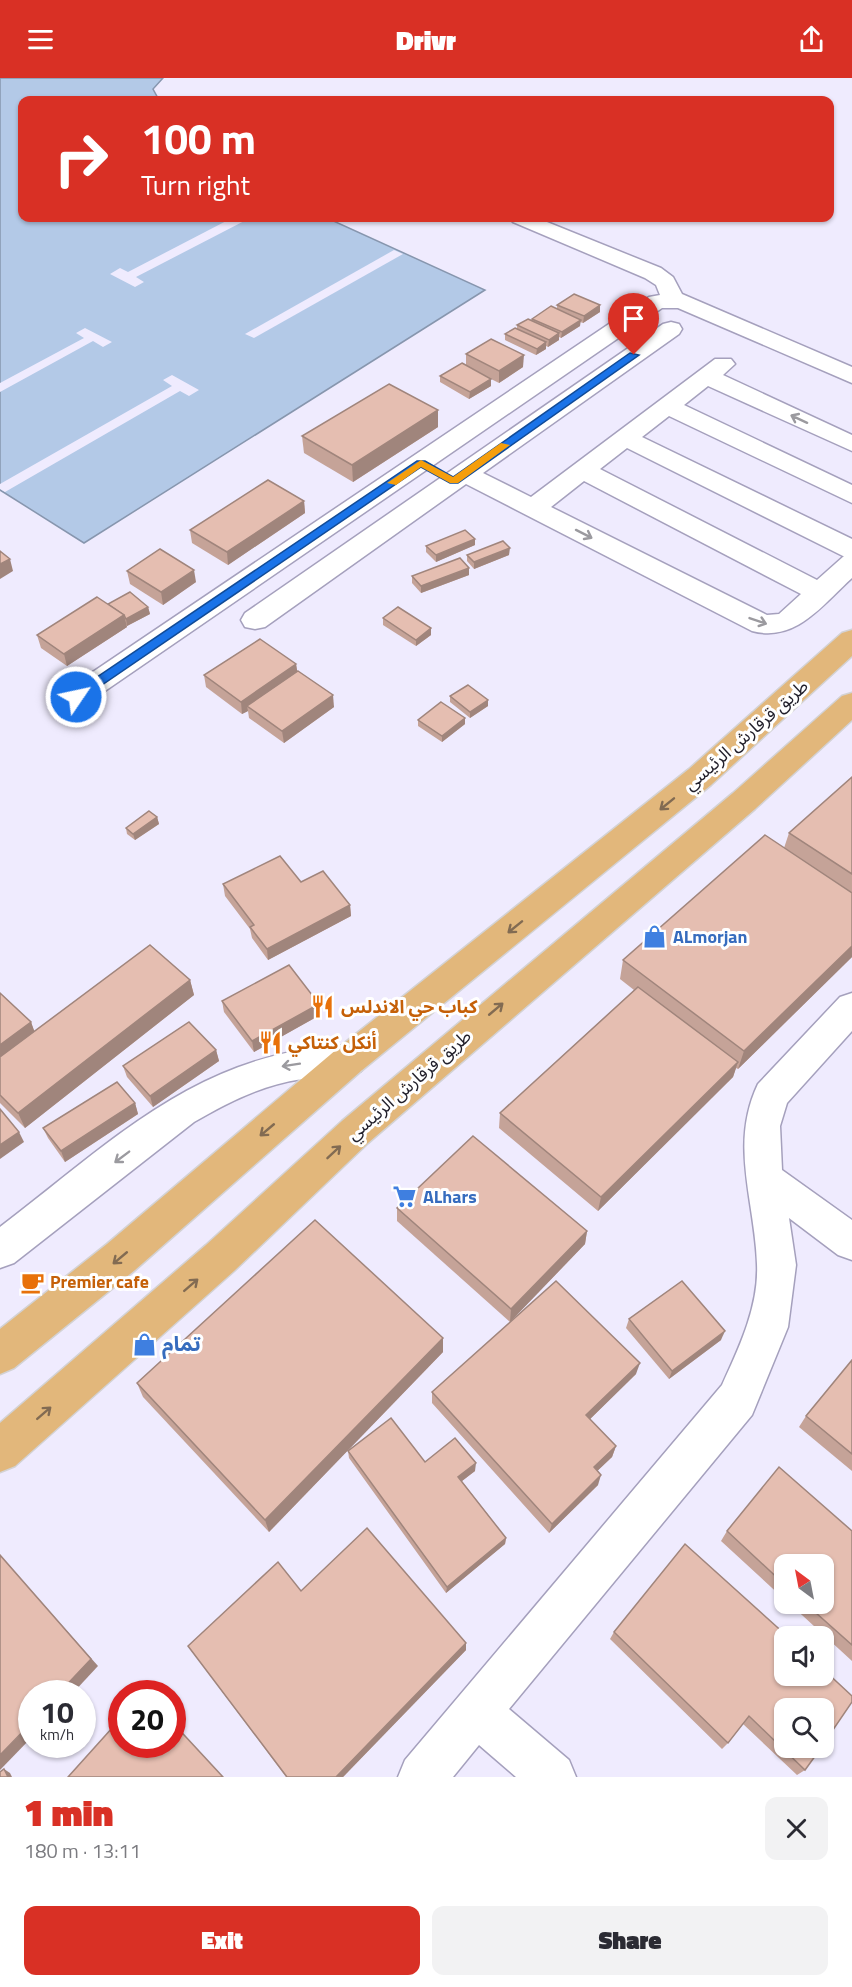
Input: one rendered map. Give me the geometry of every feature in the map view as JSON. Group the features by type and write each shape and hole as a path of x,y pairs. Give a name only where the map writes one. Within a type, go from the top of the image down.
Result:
{"main road":[{"name":"طريق قرقارش الرئيسي","path":"0,1354 121,1257 349,1060 700,777 778,710 852,640"},
{"name":"طريق قرقارش الرئيسي","path":"0,1451 220,1258 355,1132 480,1023 744,801 852,703"}],"street":[{"path":"530,222 653,273 665,282 673,300"},
{"path":"76,697 657,302 673,300 852,376"},
{"path":"255,620 671,329"},
{"path":"532,508 715,370 852,444"},
{"path":"668,406 852,495"},
{"path":"626,438 852,550"},
{"path":"421,463 532,508 762,624 772,625 788,621 852,563"},
{"path":"583,470 819,592"},
{"path":"422,1777 737,1400 768,1327 777,1265 764,1178 762,1126 771,1095 852,1007"},
{"path":"0,1250 182,1111 212,1092 279,1066 314,1061 349,1060"},
{"path":"764,1178 852,1242"},
{"path":"477,1713 552,1777"}],"water":[{"path":"0,78 163,78 153,89 157,96 18,96 18,222 336,222 485,290 84,543 0,490"}],"pier":[{"path":"224,222 242,222 136,277 144,282 135,287 110,274 120,268 128,272"},
{"path":"394,250 403,254 254,338 245,334"},
{"path":"85,328 112,342 103,347 93,341 0,392 0,383 84,338 76,333"},
{"path":"172,375 199,390 189,396 180,391 5,492 0,489 0,484 172,386 163,380"}],"building":[{"path":"574,294 600,305 584,316 557,305"},
{"path":"551,306 581,320 562,332 532,319"},
{"path":"528,319 559,333 549,340 517,325"},
{"path":"515,328 546,342 537,349 505,334"},
{"path":"491,339 524,355 499,371 466,354"},
{"path":"462,363 491,379 470,392 440,376"},
{"path":"389,384 438,410 352,465 302,436"},
{"path":"268,480 304,501 227,552 190,530"},
{"path":"465,530 475,539 436,555 426,546"},
{"path":"503,541 510,548 474,562 467,555"},
{"path":"160,549 194,570 161,592 127,571"},
{"path":"0,551 10,559 0,564"},
{"path":"460,558 469,568 421,586 412,576"},
{"path":"130,592 148,607 126,619 108,604"},
{"path":"97,597 124,615 64,654 37,635"},
{"path":"398,607 431,628 416,640 383,618"},
{"path":"260,639 296,664 241,702 204,675"},
{"path":"298,671 333,695 282,731 247,706"},
{"path":"468,685 488,700 470,712 450,696"},
{"path":"441,702 465,718 442,736 418,720"},
{"path":"852,777 852,874 789,833"},
{"path":"149,811 157,817 133,834 126,828"},
{"path":"765,835 852,893 852,946 744,1051 623,960"},
{"path":"280,856 301,882 323,871 350,905 267,949 250,927 254,925 223,884"},
{"path":"150,945 190,980 18,1113 0,1095 0,1057"},
{"path":"289,965 319,1004 252,1041 222,1001"},
{"path":"638,987 738,1062 601,1197 500,1113"},
{"path":"0,993 31,1022 0,1045"},
{"path":"189,1022 216,1050 150,1096 123,1066"},
{"path":"117,1082 135,1103 61,1151 43,1128"},
{"path":"0,1109 19,1132 0,1145"},
{"path":"473,1136 587,1231 511,1309 397,1208"},
{"path":"315,1220 443,1338 265,1520 137,1383"},
{"path":"556,1281 640,1363 586,1415 616,1446 594,1467 601,1475 552,1524 432,1392"},
{"path":"682,1281 725,1331 672,1371 629,1319"},
{"path":"852,1360 852,1454 806,1416"},
{"path":"391,1418 425,1462 455,1438 476,1463 458,1477 506,1538 447,1587 348,1451"},
{"path":"779,1467 852,1531 852,1645 834,1629 834,1626 831,1626 817,1614 834,1614 834,1554 774,1554 774,1575 727,1531"},
{"path":"367,1528 466,1643 336,1777 287,1777 188,1646 278,1562 301,1591"},
{"path":"685,1544 776,1626 774,1626 774,1686 834,1686 834,1679 852,1696 852,1702 834,1728 834,1698 774,1698 774,1740 749,1716 728,1743 614,1632"},
{"path":"0,1555 91,1659 71,1680 18,1680 18,1736 0,1755"},
{"path":"108,1733 108,1758 186,1758 186,1737 223,1777 68,1777 85,1758 96,1758 96,1746"},
{"path":"793,1758 814,1758 805,1770"},
{"path":"4,1769 8,1777 0,1777 0,1772"}],"slow traffic":[{"path":"392,483 421,463 454,481 505,445"}],"place":[{"name":"ALmorjan","path":"655,937"},
{"name":"كباب حي الاندلس","path":"323,1007"},
{"name":"أنكل كنتاكي","path":"270,1043"},
{"name":"ALhars","path":"405,1197"},
{"name":"Premier cafe","path":"32,1282"},
{"name":"تمام","path":"144,1344"}],"route":[{"path":"76,697 421,463 454,481 634,355"}]}
